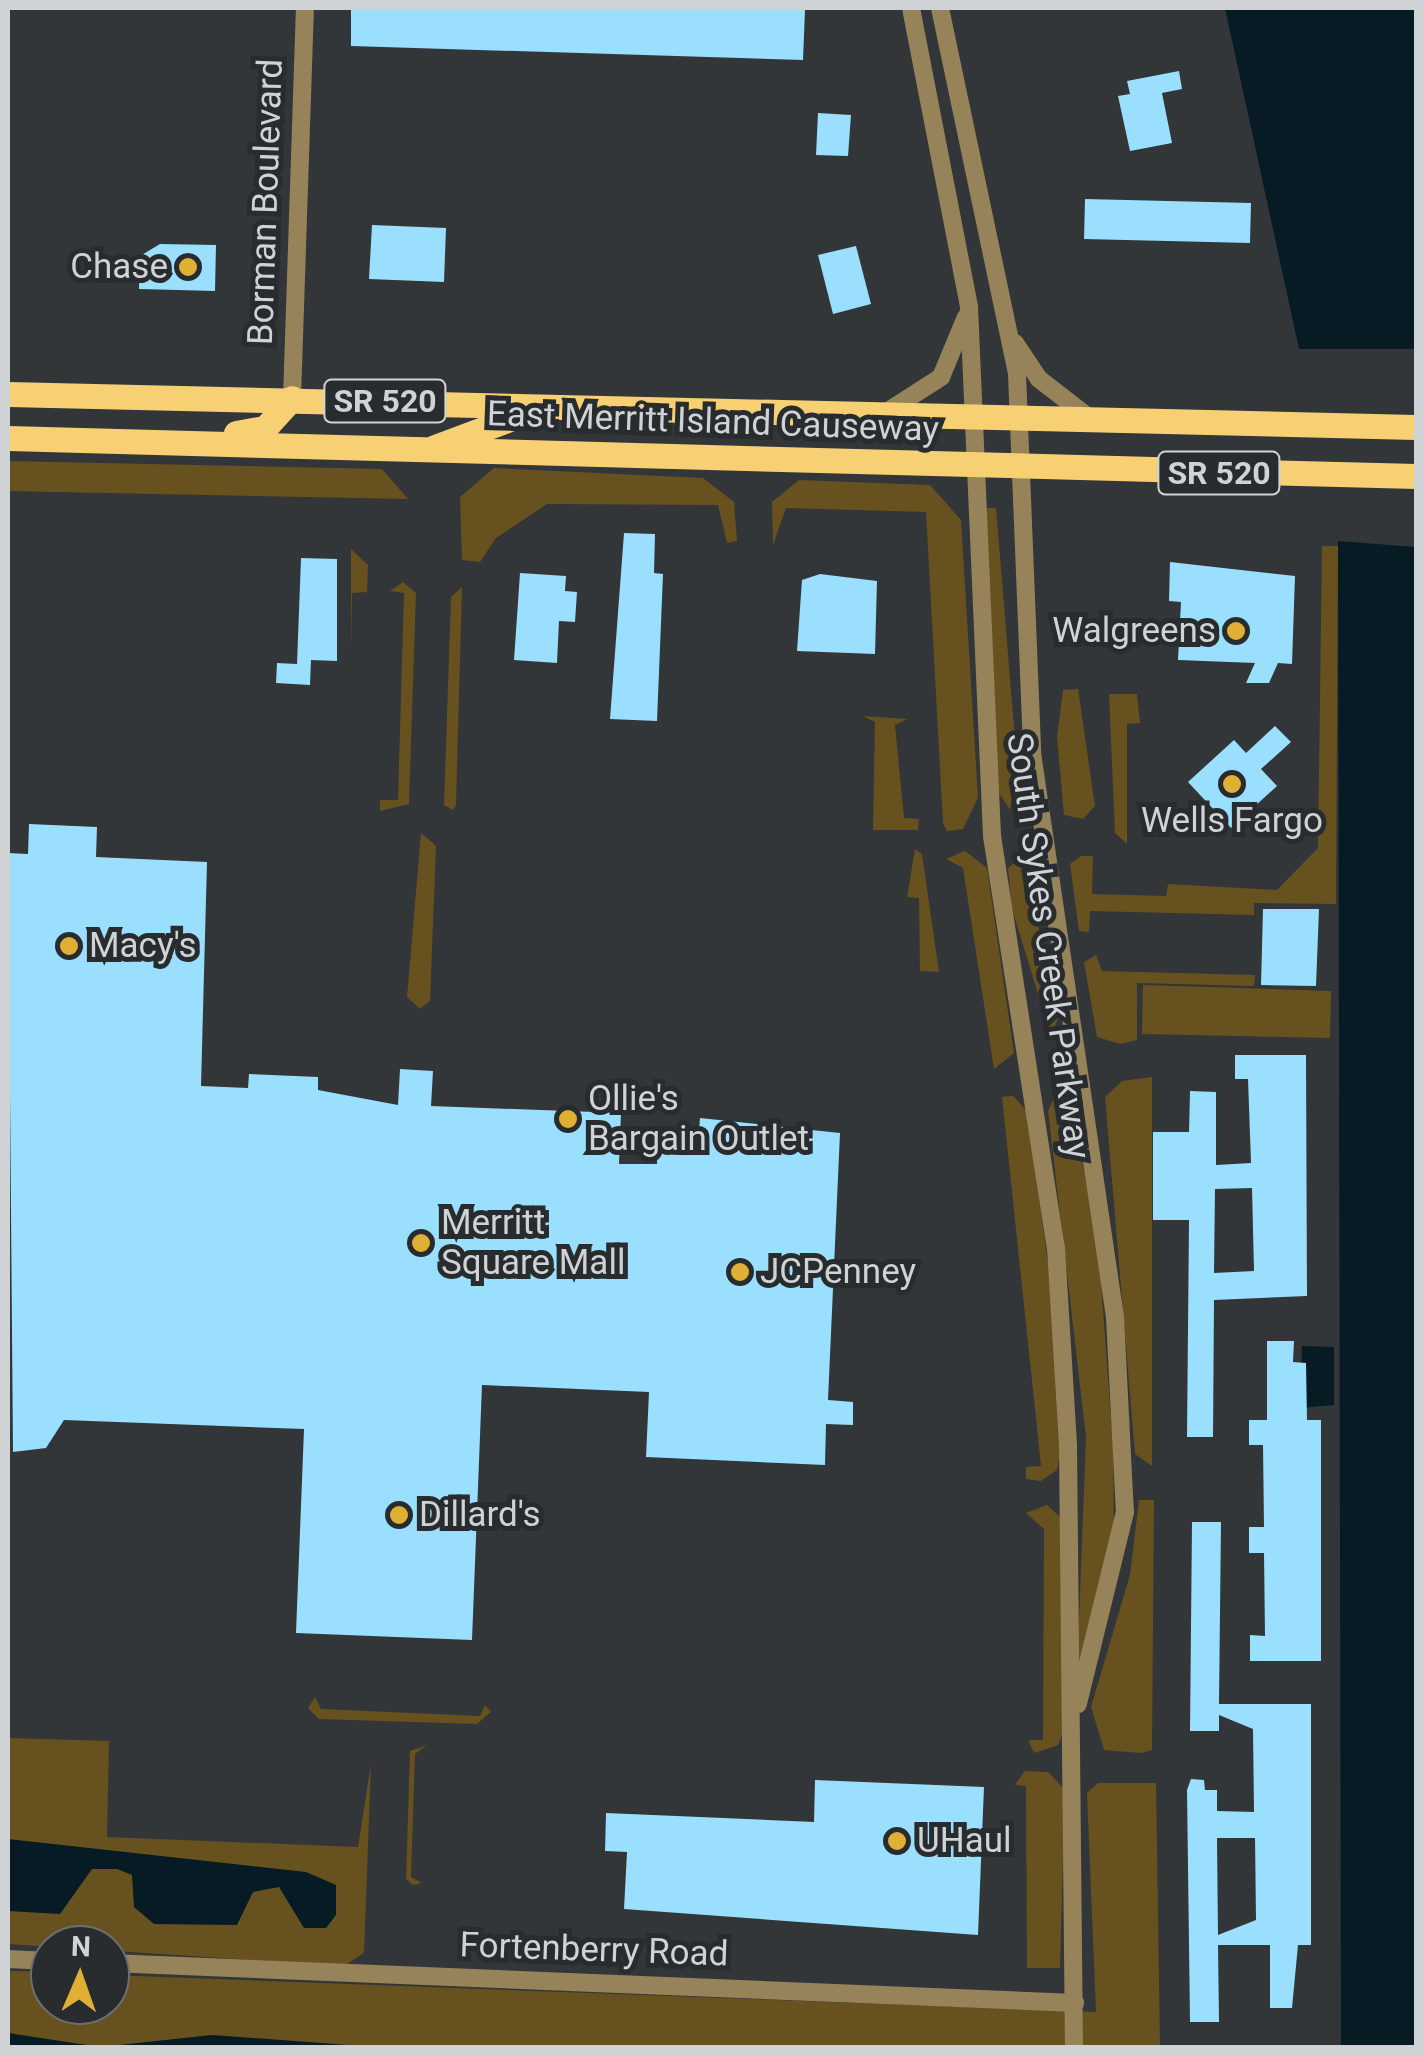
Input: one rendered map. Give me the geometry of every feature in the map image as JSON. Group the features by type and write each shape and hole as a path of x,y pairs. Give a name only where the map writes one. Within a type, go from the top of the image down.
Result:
{"main road":[{"name":"East Merritt Island Causeway","path":"8,394 1416,427"},
{"path":"176,441 266,428 292,398"},
{"path":"435,448 505,417 612,408"},
{"name":"East Merritt Island Causeway","path":"8,438 1416,476"}],"street":[{"name":"Borman Boulevard","path":"292,398 305,8"},
{"name":"South Sykes Creek Parkway","path":"911,8 970,307 974,416 970,465 992,836 1056,1248 1074,1719 1074,2048"},
{"path":"940,8 1012,339 1038,379 1090,419"},
{"path":"884,413 941,378 970,307"},
{"name":"South Sykes Creek Parkway","path":"1012,339 1032,752 1096,1158 1124,1458 1121,1552 1074,1719"},
{"name":"Fortenberry Road","path":"130,1964 1075,2003"}],"shaded area":[{"path":"8,461 382,469 408,499 8,491"},
{"path":"494,468 703,478 734,502 737,541 727,543 718,505 547,504 496,538 480,562 462,560 460,497"},
{"path":"799,480 930,485 961,520 978,798 963,829 947,831 943,823 926,512 786,508 773,545 772,502"},
{"path":"986,508 996,508 1017,764 1010,810 997,790"},
{"path":"1322,546 1338,546 1336,904 1254,903 1254,915 1090,911 1089,932 1079,931 1070,864 1081,856 1093,856 1092,894 1166,896 1168,884 1277,890 1318,848"},
{"path":"351,549 368,565 367,592 352,593 351,654"},
{"path":"403,582 416,593 409,804 380,811 380,800 398,800 404,593 390,591"},
{"path":"462,587 453,810 444,805 451,597"},
{"path":"1078,689 1095,806 1083,819 1064,815 1057,737 1063,690"},
{"path":"1109,694 1137,694 1140,723 1127,724 1127,844 1115,833"},
{"path":"863,716 908,719 895,725 904,818 919,819 918,830 873,830 875,722"},
{"path":"421,833 436,846 430,1001 420,1009 407,997"},
{"path":"915,849 922,854 939,972 920,971 919,898 907,897"},
{"path":"965,851 987,868 1014,1053 994,1069 963,868 946,859"},
{"path":"1020,858 1031,869 1045,974 1062,1008 1051,1036 1012,909 1008,868"},
{"path":"1096,955 1102,971 1255,975 1254,986 1137,983 1137,1040 1120,1044 1097,1037 1084,962"},
{"path":"1143,985 1331,991 1330,1038 1142,1034"},
{"path":"1152,1077 1152,1466 1135,1454 1105,1097 1122,1081"},
{"path":"1013,1096 1027,1111 1055,1314 1061,1447 1057,1470 1041,1481 1026,1479 1026,1467 1041,1466 1002,1097"},
{"path":"1055,1096 1068,1099 1097,1227 1113,1446 1114,1531 1077,1672 1086,1437 1048,1111"},
{"path":"1139,1500 1154,1500 1152,1750 1141,1753 1104,1750 1091,1707 1130,1575"},
{"path":"1047,1505 1062,1519 1065,1727 1058,1745 1034,1753 1028,1740 1043,1740 1044,1529 1026,1513"},
{"path":"315,1697 321,1709 480,1716 485,1705 491,1712 477,1724 319,1719 308,1708"},
{"path":"8,1738 109,1741 107,1837 358,1847 371,1764 364,1953 344,1966 130,1952 130,1925 30,1925 30,1945 8,1944"},
{"path":"427,1745 415,1754 411,1877 422,1883 413,1885 406,1879 410,1751"},
{"path":"1025,1771 1048,1772 1065,1790 1060,1968 1027,1968 1026,1786 1015,1785"},
{"path":"1098,1783 1156,1783 1160,2047 8,2048 8,1971 30,1972 30,2025 130,2025 130,1976 1096,2012 1087,1793"}],"water":[{"path":"1225,8 1416,8 1416,349 1299,349"},
{"path":"1338,541 1416,547 1416,2047 1341,2047"},
{"path":"1302,1346 1334,1347 1334,1405 1300,1408"},
{"path":"8,1839 306,1872 336,1885 336,1915 326,1928 304,1928 279,1887 253,1892 237,1925 154,1924 134,1907 132,1875 117,1869 92,1869 60,1914 8,1911"},
{"path":"8,2033 100,2047 212,2035 375,2047 8,2048"}],"building":[{"path":"351,8 805,10 803,60 351,46"},
{"path":"1179,71 1182,89 1162,93 1172,143 1130,151 1118,96 1130,94 1127,81"},
{"path":"818,113 851,115 848,156 816,155"},
{"path":"1085,199 1251,203 1250,243 1084,239"},
{"path":"372,225 446,228 444,282 369,279"},
{"name":"Chase","path":"160,244 216,245 215,291 139,289 140,256"},
{"path":"856,246 871,304 833,314 818,255"},
{"path":"624,533 655,534 654,573 663,574 657,721 610,719"},
{"path":"301,558 337,559 337,661 311,660 310,685 276,683 277,663 297,664"},
{"name":"Walgreens","path":"1170,562 1295,576 1292,664 1278,663 1269,683 1246,683 1255,663 1178,660 1181,602 1169,601"},
{"path":"520,573 566,576 565,591 577,592 575,622 559,621 557,663 514,660"},
{"path":"820,574 877,581 875,654 797,651 802,580"},
{"name":"Wells Fargo","path":"1275,726 1291,742 1261,769 1277,786 1231,828 1188,782 1234,740 1246,753"},
{"name":"Merritt Square Mall","path":"29,824 97,827 96,857 207,862 201,1086 248,1088 249,1074 318,1077 318,1090 398,1105 400,1069 433,1071 431,1106 621,1113 619,1164 657,1164 658,1129 699,1130 700,1118 840,1133 828,1400 853,1402 853,1425 826,1424 825,1465 646,1457 649,1392 482,1385 472,1640 296,1633 304,1429 64,1420 46,1448 13,1452 8,853 28,854"},
{"path":"1263,909 1319,909 1316,986 1261,985"},
{"path":"1235,1055 1306,1055 1307,1296 1214,1300 1213,1437 1187,1437 1189,1220 1153,1220 1153,1132 1189,1132 1190,1091 1216,1092 1216,1165 1251,1163 1248,1079 1235,1079","holes":["1252,1188 1254,1271 1214,1273 1215,1189"]},
{"path":"1267,1341 1294,1341 1293,1362 1306,1363 1307,1420 1321,1420 1321,1661 1250,1661 1250,1635 1265,1636 1264,1553 1249,1553 1249,1527 1264,1527 1263,1445 1249,1445 1249,1420 1267,1420"},
{"path":"1192,1522 1221,1522 1219,1704 1311,1704 1311,1945 1298,1945 1292,2008 1270,2008 1270,1945 1218,1945 1219,2022 1190,2022 1187,1790 1191,1779 1204,1780 1205,1790 1217,1790 1217,1811 1254,1812 1253,1729 1219,1715 1219,1731 1190,1731","holes":["1217,1838 1255,1838 1256,1920 1218,1935"]},
{"path":"815,1780 984,1787 978,1935 624,1909 627,1852 605,1851 606,1813 814,1822"}],"place":[{"name":"Chase","path":"188,267"},
{"name":"Walgreens","path":"1236,631"},
{"name":"Wells Fargo","path":"1232,784"},
{"name":"Macy's","path":"69,946"},
{"name":"Ollie's Bargain Outlet","path":"568,1119"},
{"name":"Merritt Square Mall","path":"421,1243"},
{"name":"JCPenney","path":"740,1272"},
{"name":"Dillard's","path":"399,1515"},
{"name":"UHaul","path":"897,1841"}]}
